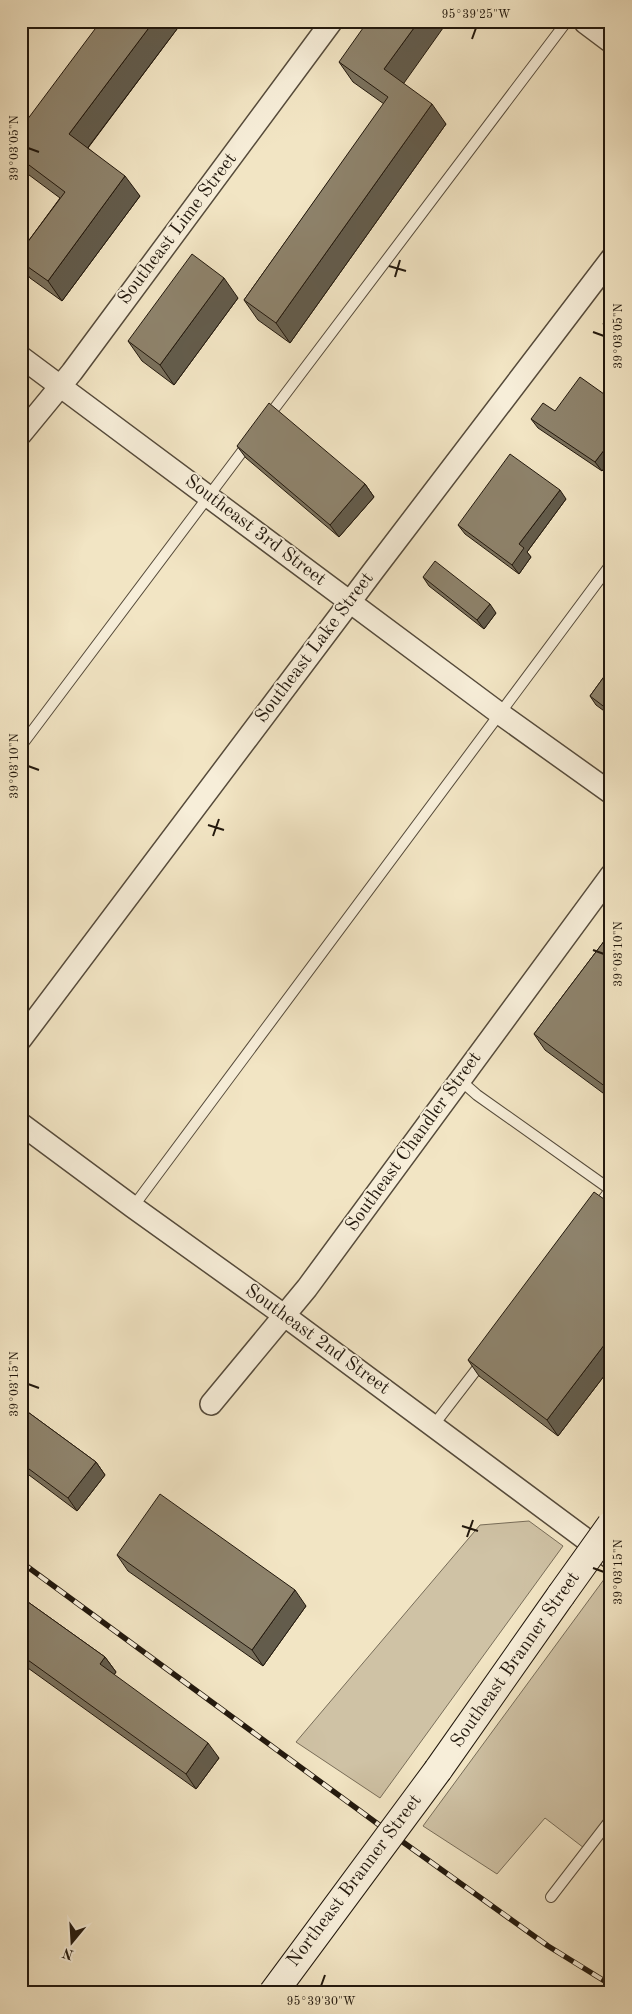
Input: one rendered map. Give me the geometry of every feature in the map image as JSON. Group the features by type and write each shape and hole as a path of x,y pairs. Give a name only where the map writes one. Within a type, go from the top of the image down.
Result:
{"main road":[{"name":"Southeast Branner Street","path":"438,1770 611,1525"},
{"name":"Northeast Branner Street","path":"273,1993 438,1770"}],"street":[{"name":"Southeast Lime Street","path":"21,434 60,386 332,21"},
{"path":"587,21 611,39"},
{"name":"Southeast Lake Street","path":"21,1039 611,259"},
{"name":"Southeast 3rd Street","path":"21,357 499,713 611,793"},
{"name":"Southeast Chandler Street","path":"211,1404 285,1316 611,875"},
{"name":"Southeast 2nd Street","path":"21,1124 285,1316 611,1558"}],"lane":[{"path":"21,746 567,21"},
{"path":"133,1207 611,564"},
{"path":"460,1080 478,1095 611,1190 592,1214"},
{"path":"433,1426 489,1353"},
{"path":"551,1897 611,1819"}],"shaded area":[{"path":"529,1521 563,1546 380,1798 296,1742 480,1525"},
{"path":"605,1578 611,1583 611,1813 584,1848 545,1818 497,1874 423,1826"}],"building":[{"path":"101,21 154,21 69,134 125,176 48,281 21,262 21,251 65,192 21,159 21,128"},
{"path":"368,21 419,21 384,69 432,104 276,323 244,300 388,97 339,62"},
{"path":"192,254 224,278 160,365 128,341"},
{"path":"611,313 611,330 603,324"},
{"path":"580,377 611,399 611,441 595,462 531,419 543,403 555,411"},
{"path":"269,403 365,484 330,525 237,446"},
{"path":"510,454 560,490 519,544 524,548 512,565 458,525"},
{"path":"435,561 490,604 477,620 423,577"},
{"path":"611,667 611,712 590,696"},
{"path":"611,932 611,1089 610,1090 534,1034"},
{"path":"594,1192 611,1204 611,1336 547,1420 468,1360"},
{"path":"21,1407 96,1462 68,1498 21,1463"},
{"path":"160,1494 295,1590 252,1650 117,1555"},
{"path":"21,1597 105,1657 100,1664 208,1743 186,1774 21,1655"}],"railway":[{"path":"21,1562 382,1827 548,1946 611,1985"}]}
